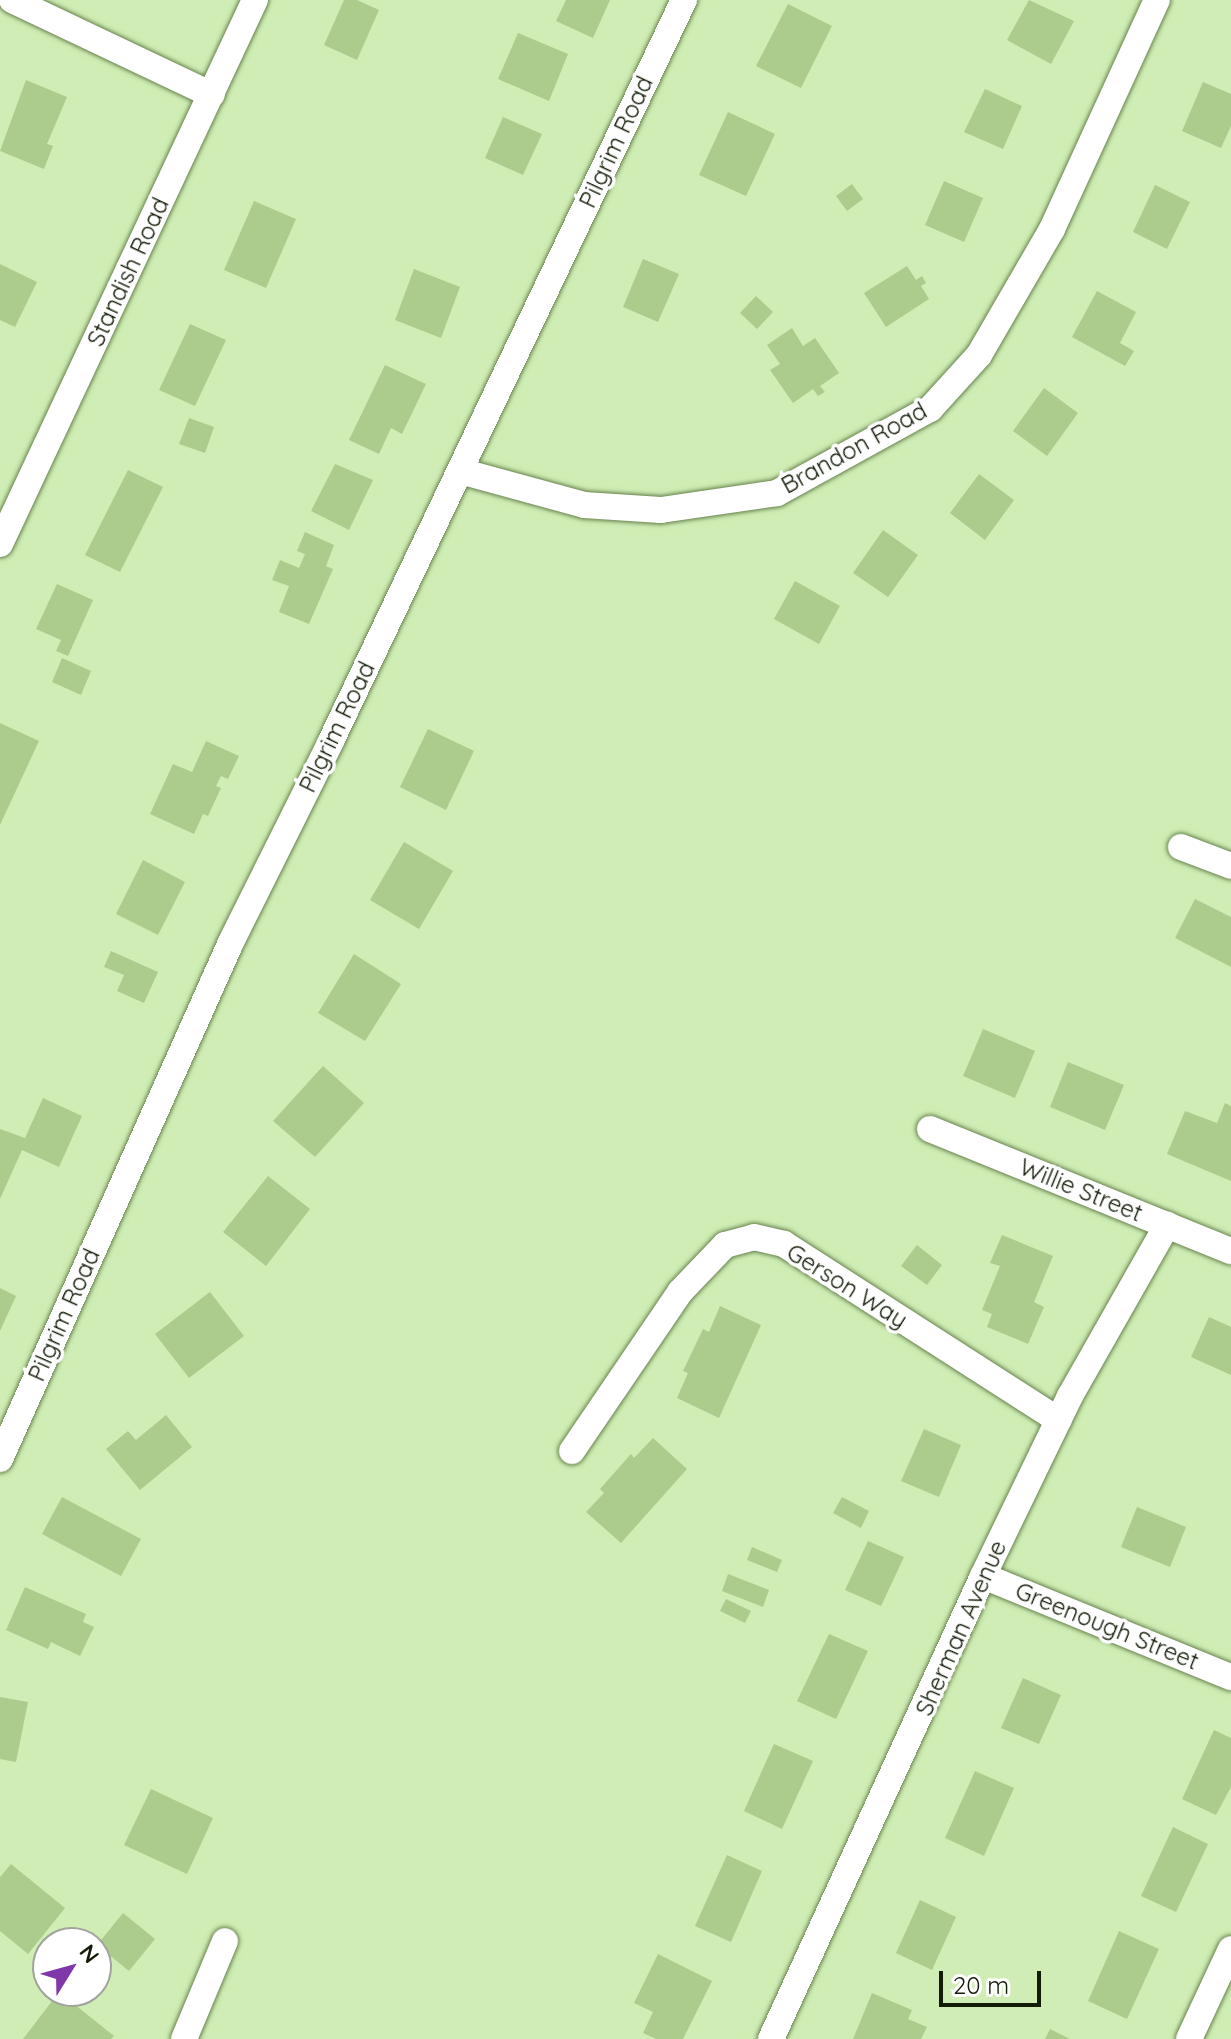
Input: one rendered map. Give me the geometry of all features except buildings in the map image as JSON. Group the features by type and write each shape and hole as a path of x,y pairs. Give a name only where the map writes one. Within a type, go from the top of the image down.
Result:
{"street":[{"path":"12,0 212,95"},
{"name":"Standish Road","path":"0,544 255,0"},
{"name":"Pilgrim Road","path":"0,1459 231,942 684,0"},
{"name":"Brandon Road","path":"460,471 584,505 661,510 777,493 930,409 979,355 1052,229 1157,0"},
{"path":"1181,847 1231,866"},
{"name":"Willie Street","path":"930,1129 1231,1251"},
{"name":"Sherman Avenue","path":"771,2039 863,1846 983,1576 1058,1420 1167,1225"},
{"name":"Gerson Way","path":"572,1451 695,1274 725,1245 754,1237 784,1244 1058,1420"},
{"name":"Greenough Street","path":"983,1576 1231,1677"},
{"path":"184,2039 225,1941"},
{"path":"1189,2039 1231,1949"}]}
